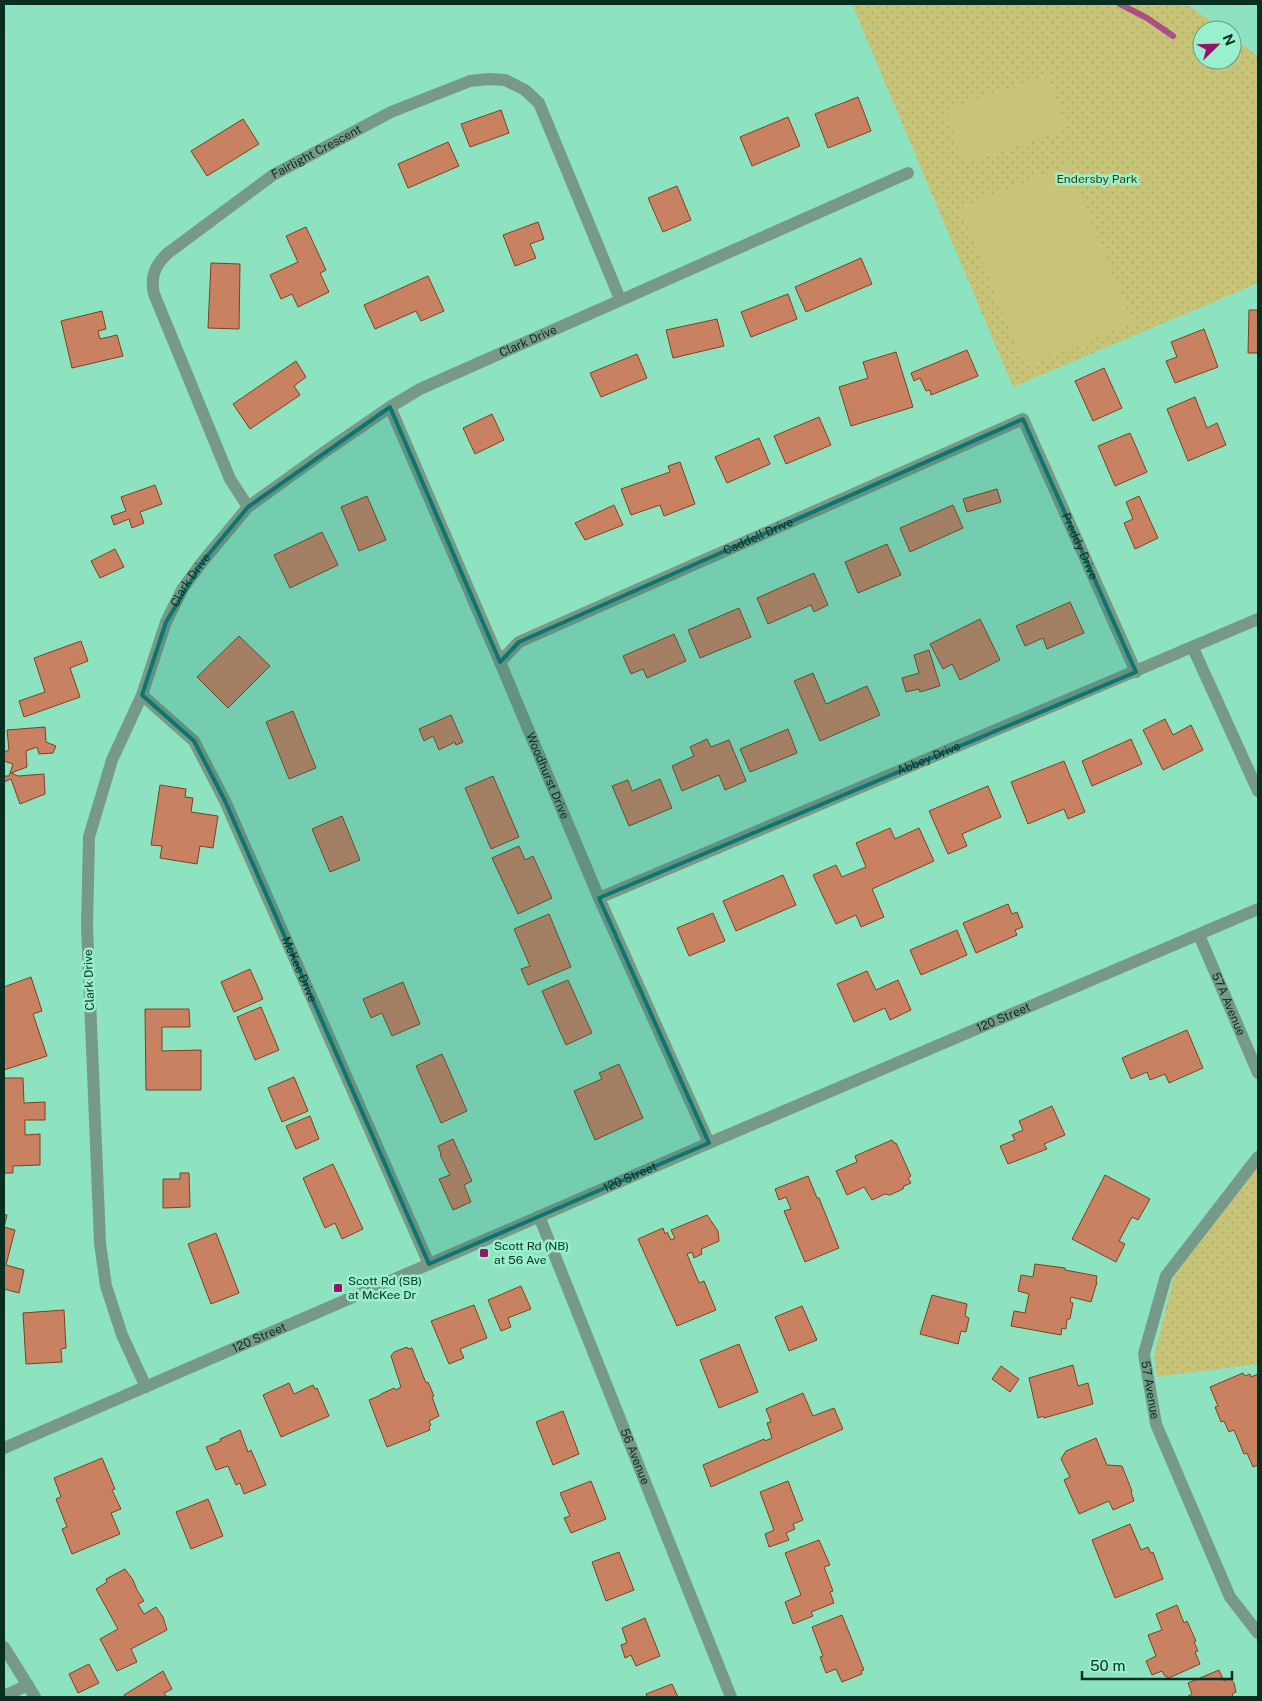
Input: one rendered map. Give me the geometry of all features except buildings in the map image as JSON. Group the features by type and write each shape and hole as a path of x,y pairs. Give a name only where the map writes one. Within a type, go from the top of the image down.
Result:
{"street":[{"name":"Fairlight Crescent","path":"248,507 230,479 151,283 159,262 168,253 273,175 391,112 470,81 505,80 525,90 539,103 620,300"},
{"name":"Clark Drive","path":"146,1387 122,1335 106,1286 100,1243 86,926 90,836 112,760 142,695 166,622 184,588 203,561 248,507 390,407 420,389 908,173"},
{"name":"Woodhurst Drive","path":"390,407 599,898 709,1143"},
{"name":"Caddell Drive","path":"500,662 519,642 1023,420"},
{"name":"Preddy Drive","path":"1023,420 1136,672"},
{"name":"Abbey Drive","path":"599,898 1194,648 1258,619"},
{"path":"1194,648 1258,791"},
{"name":"McKee Drive","path":"142,695 194,741 226,801 429,1264"},
{"name":"120 Street","path":"4,1448 539,1216 1258,909"},
{"name":"57A Avenue","path":"1199,935 1258,1073"},
{"name":"57 Avenue","path":"1258,1156 1166,1276 1144,1354 1156,1424 1230,1596 1258,1632"},
{"name":"56 Avenue","path":"539,1216 731,1697"},
{"path":"4,1647 36,1697"},
{"path":"4,1696 28,1685"}],"highlighted area":[{"path":"390,407 500,662 519,642 1023,419 1136,672 599,898 709,1143 429,1264 225,801 194,741 142,695 166,622 203,561 248,507"}],"green space":[{"name":"Endersby Park","path":"852,4 1187,4 1209,20 1192,20 1192,70 1242,70 1242,44 1258,56 1258,283 1013,387"},
{"path":"1048,74 1066,128 964,164 945,110"},
{"path":"1068,165 1133,323 1025,367 960,208"},
{"path":"1258,1167 1258,1364 1157,1377 1154,1356 1174,1276"}],"waterway":[{"path":"1120,4 1147,18 1173,36"}],"place":[{"name":"Scott Rd (NB) at 56 Ave","path":"484,1253"},
{"name":"Scott Rd (SB) at McKee Dr","path":"338,1288"}]}
